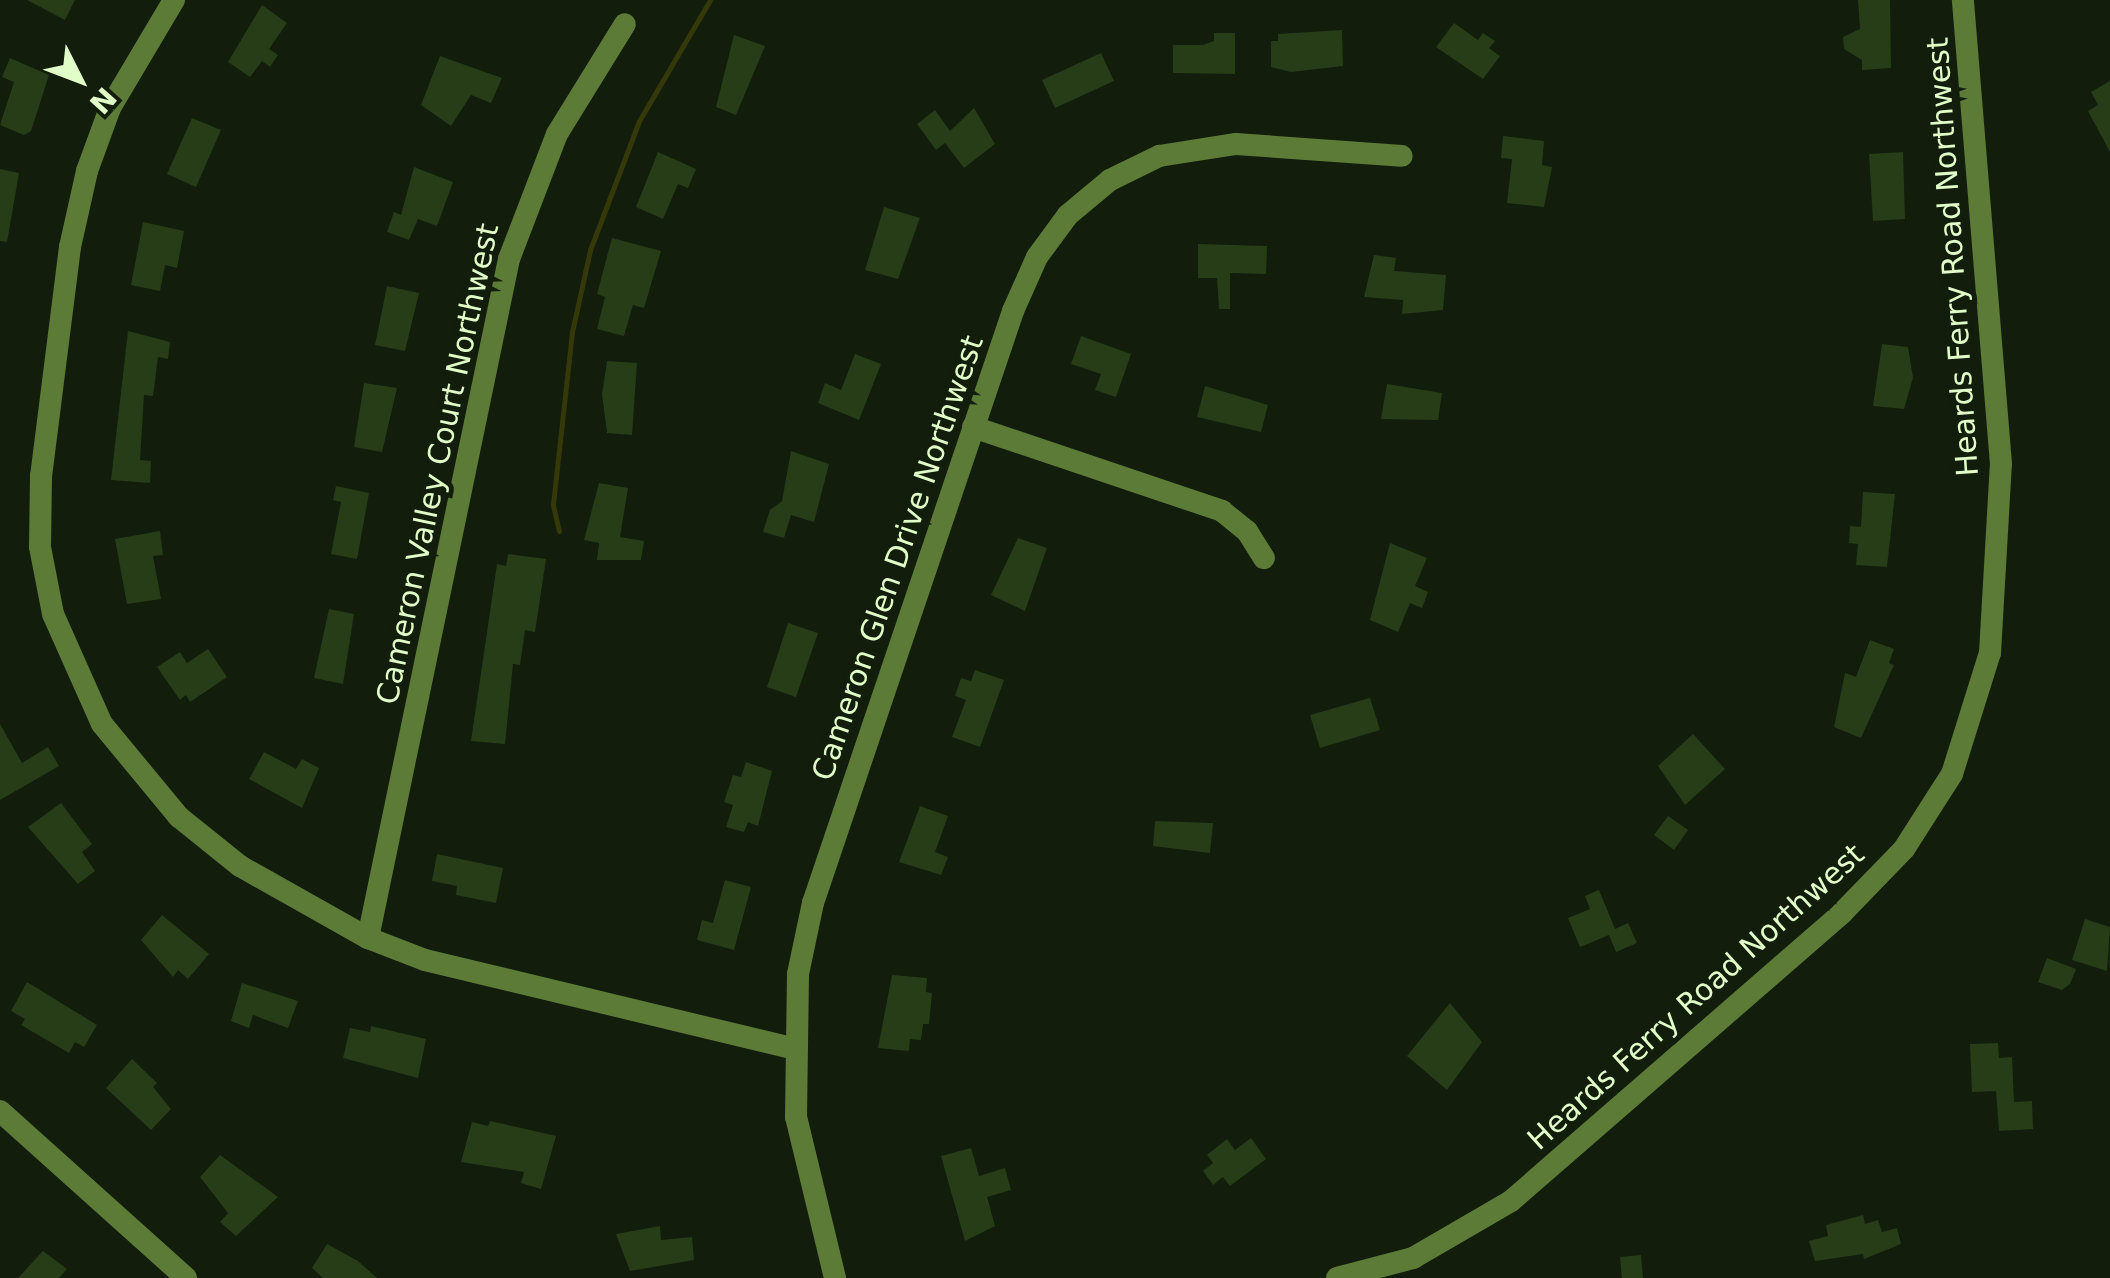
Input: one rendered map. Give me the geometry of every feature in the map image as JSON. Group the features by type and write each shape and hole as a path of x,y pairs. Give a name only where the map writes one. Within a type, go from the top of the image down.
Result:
{"street":[{"path":"174,0 110,108 70,246 41,476 40,547 53,614 102,724 179,818 240,866 368,938 426,960 792,1048"},
{"name":"Heards Ferry Road Northwest","path":"1341,1278 1428,1251 1511,1201 1854,902 1904,849 1952,774 1990,653 2001,464 1963,0"},
{"name":"Cameron Valley Court Northwest","path":"368,938 509,259 557,134 625,24"},
{"name":"Cameron Glen Drive Northwest","path":"835,1278 800,1149 792,1048 813,903 974,428 1037,258 1068,214 1110,180 1159,156 1212,145 1402,156"},
{"path":"974,428 1222,512 1247,531 1264,558"},
{"path":"0,1111 186,1278"}],"building":[{"path":"27,0 75,0 65,20"},
{"path":"1858,0 1890,0 1891,68 1862,70 1862,60 1844,49 1843,37 1860,29"},
{"path":"262,5 287,23 269,49 278,55 270,67 262,61 250,77 228,62"},
{"path":"1454,23 1478,40 1483,33 1495,41 1489,48 1500,56 1483,79 1436,47"},
{"path":"1342,30 1343,66 1291,72 1271,67 1271,41 1278,41 1278,34"},
{"path":"1214,33 1235,33 1235,74 1173,73 1173,45 1203,45 1214,41"},
{"path":"734,35 765,46 736,115 716,107"},
{"path":"1101,53 1114,81 1055,108 1042,80"},
{"path":"440,56 502,78 491,103 471,95 451,126 421,105"},
{"path":"10,58 49,75 31,131 24,135 0,125 14,82 2,77"},
{"path":"2110,81 2110,152 2088,111 2098,105 2091,92"},
{"path":"974,108 995,144 964,168 945,143 936,150 917,124 935,110 950,131"},
{"path":"192,118 221,130 196,187 167,174"},
{"path":"1503,136 1544,141 1542,165 1552,167 1544,207 1507,203 1512,159 1501,158"},
{"path":"658,152 696,169 688,188 678,184 663,219 636,207"},
{"path":"1903,152 1905,219 1873,221 1869,154"},
{"path":"414,167 453,182 437,226 418,219 409,240 387,232 394,212 401,215"},
{"path":"0,169 19,173 7,242 0,241"},
{"path":"884,207 920,218 898,279 865,270"},
{"path":"143,222 184,231 177,268 165,265 160,291 131,285"},
{"path":"612,238 661,251 644,308 633,305 624,336 597,329 605,297 597,294"},
{"path":"1198,244 1267,246 1266,274 1230,273 1230,309 1219,309 1217,278 1198,278"},
{"path":"1374,255 1396,258 1394,271 1446,275 1443,310 1402,314 1403,300 1364,297"},
{"path":"387,286 419,293 405,351 375,345"},
{"path":"128,331 170,342 168,359 158,357 153,396 144,395 140,460 151,461 150,483 111,480"},
{"path":"1081,336 1131,354 1116,397 1095,390 1101,374 1071,364"},
{"path":"1882,344 1908,347 1913,378 1904,409 1873,406"},
{"path":"855,354 881,364 859,420 818,403 825,383 841,390"},
{"path":"607,361 637,363 632,435 607,433 602,394"},
{"path":"364,383 397,388 382,452 354,447"},
{"path":"1387,384 1442,393 1438,420 1381,419"},
{"path":"1205,386 1268,405 1261,432 1197,417"},
{"path":"791,451 829,464 814,522 791,515 784,538 763,532 770,510 782,501"},
{"path":"599,483 628,488 620,537 644,541 641,560 597,560 599,543 584,540"},
{"path":"336,486 369,493 357,559 331,554 341,502 333,500"},
{"path":"1863,492 1895,494 1887,567 1856,565 1858,544 1849,543 1850,526 1861,527"},
{"path":"160,531 163,555 153,556 161,599 127,604 115,539"},
{"path":"1018,538 1047,548 1025,611 991,595"},
{"path":"1390,543 1427,558 1415,586 1428,592 1422,608 1410,603 1398,632 1370,620"},
{"path":"508,554 546,559 535,632 525,630 520,665 513,664 505,744 471,741 497,564 506,566"},
{"path":"329,609 354,614 343,684 314,678"},
{"path":"788,623 818,633 796,697 767,687"},
{"path":"1870,640 1894,649 1889,663 1894,665 1861,738 1834,727 1845,673 1856,677"},
{"path":"208,649 227,677 190,702 186,695 180,700 157,667 180,652 187,663"},
{"path":"975,670 1004,680 980,747 952,737 966,700 955,696 961,678 971,681"},
{"path":"1370,698 1380,730 1320,748 1310,715"},
{"path":"0,724 22,763 48,747 59,766 0,800"},
{"path":"1693,734 1725,769 1685,805 1658,766"},
{"path":"264,752 296,769 302,759 319,768 302,808 249,779"},
{"path":"746,762 772,771 758,826 748,822 744,832 726,827 733,805 724,802 733,775 741,777"},
{"path":"61,803 92,844 82,852 95,871 78,884 28,827"},
{"path":"920,806 948,816 935,852 948,857 941,875 899,862"},
{"path":"1668,816 1688,830 1674,850 1654,835"},
{"path":"1155,821 1213,823 1210,853 1153,846"},
{"path":"437,854 503,868 496,903 456,895 457,886 432,881"},
{"path":"725,880 751,887 734,950 697,940 702,920 713,923"},
{"path":"1599,890 1615,929 1628,923 1637,943 1616,952 1609,935 1580,947 1568,918 1590,909 1585,896"},
{"path":"162,915 209,954 188,979 178,970 173,977 141,940"},
{"path":"2085,919 2110,927 2107,971 2072,960"},
{"path":"2047,958 2076,969 2070,984 2062,990 2038,982"},
{"path":"892,975 927,978 926,992 932,993 929,1024 923,1024 921,1040 910,1039 909,1051 878,1048"},
{"path":"27,982 97,1025 84,1047 75,1042 69,1053 21,1025 25,1019 11,1011"},
{"path":"242,983 298,1001 288,1028 253,1015 249,1028 231,1021"},
{"path":"1450,1003 1482,1042 1447,1090 1407,1056"},
{"path":"371,1026 426,1039 418,1078 343,1058 350,1028 370,1032"},
{"path":"1998,1043 1999,1058 2012,1057 2014,1102 2032,1101 2033,1129 1999,1131 1996,1091 1972,1092 1970,1044"},
{"path":"132,1059 157,1083 153,1087 171,1109 151,1130 106,1088"},
{"path":"490,1121 556,1136 541,1189 521,1183 524,1172 461,1162 472,1122 488,1126"},
{"path":"1251,1138 1266,1159 1230,1186 1223,1177 1213,1185 1203,1171 1213,1163 1207,1155 1227,1139 1235,1150"},
{"path":"971,1148 979,1176 1005,1168 1011,1190 987,1197 995,1226 965,1241 941,1156"},
{"path":"220,1155 278,1197 236,1236 220,1222 228,1213 200,1177"},
{"path":"1863,1215 1865,1224 1878,1220 1882,1232 1897,1228 1901,1244 1864,1259 1863,1254 1815,1261 1809,1241 1828,1236 1826,1225"},
{"path":"660,1226 661,1240 692,1237 694,1260 630,1271 616,1234"},
{"path":"327,1244 358,1261 377,1278 323,1278 312,1268"},
{"path":"43,1251 67,1269 59,1278 18,1278"},
{"path":"1641,1255 1643,1278 1622,1278 1620,1257"}],"waterway":[{"path":"559,531 553,504 572,332 590,250 639,121 710,0"}]}
